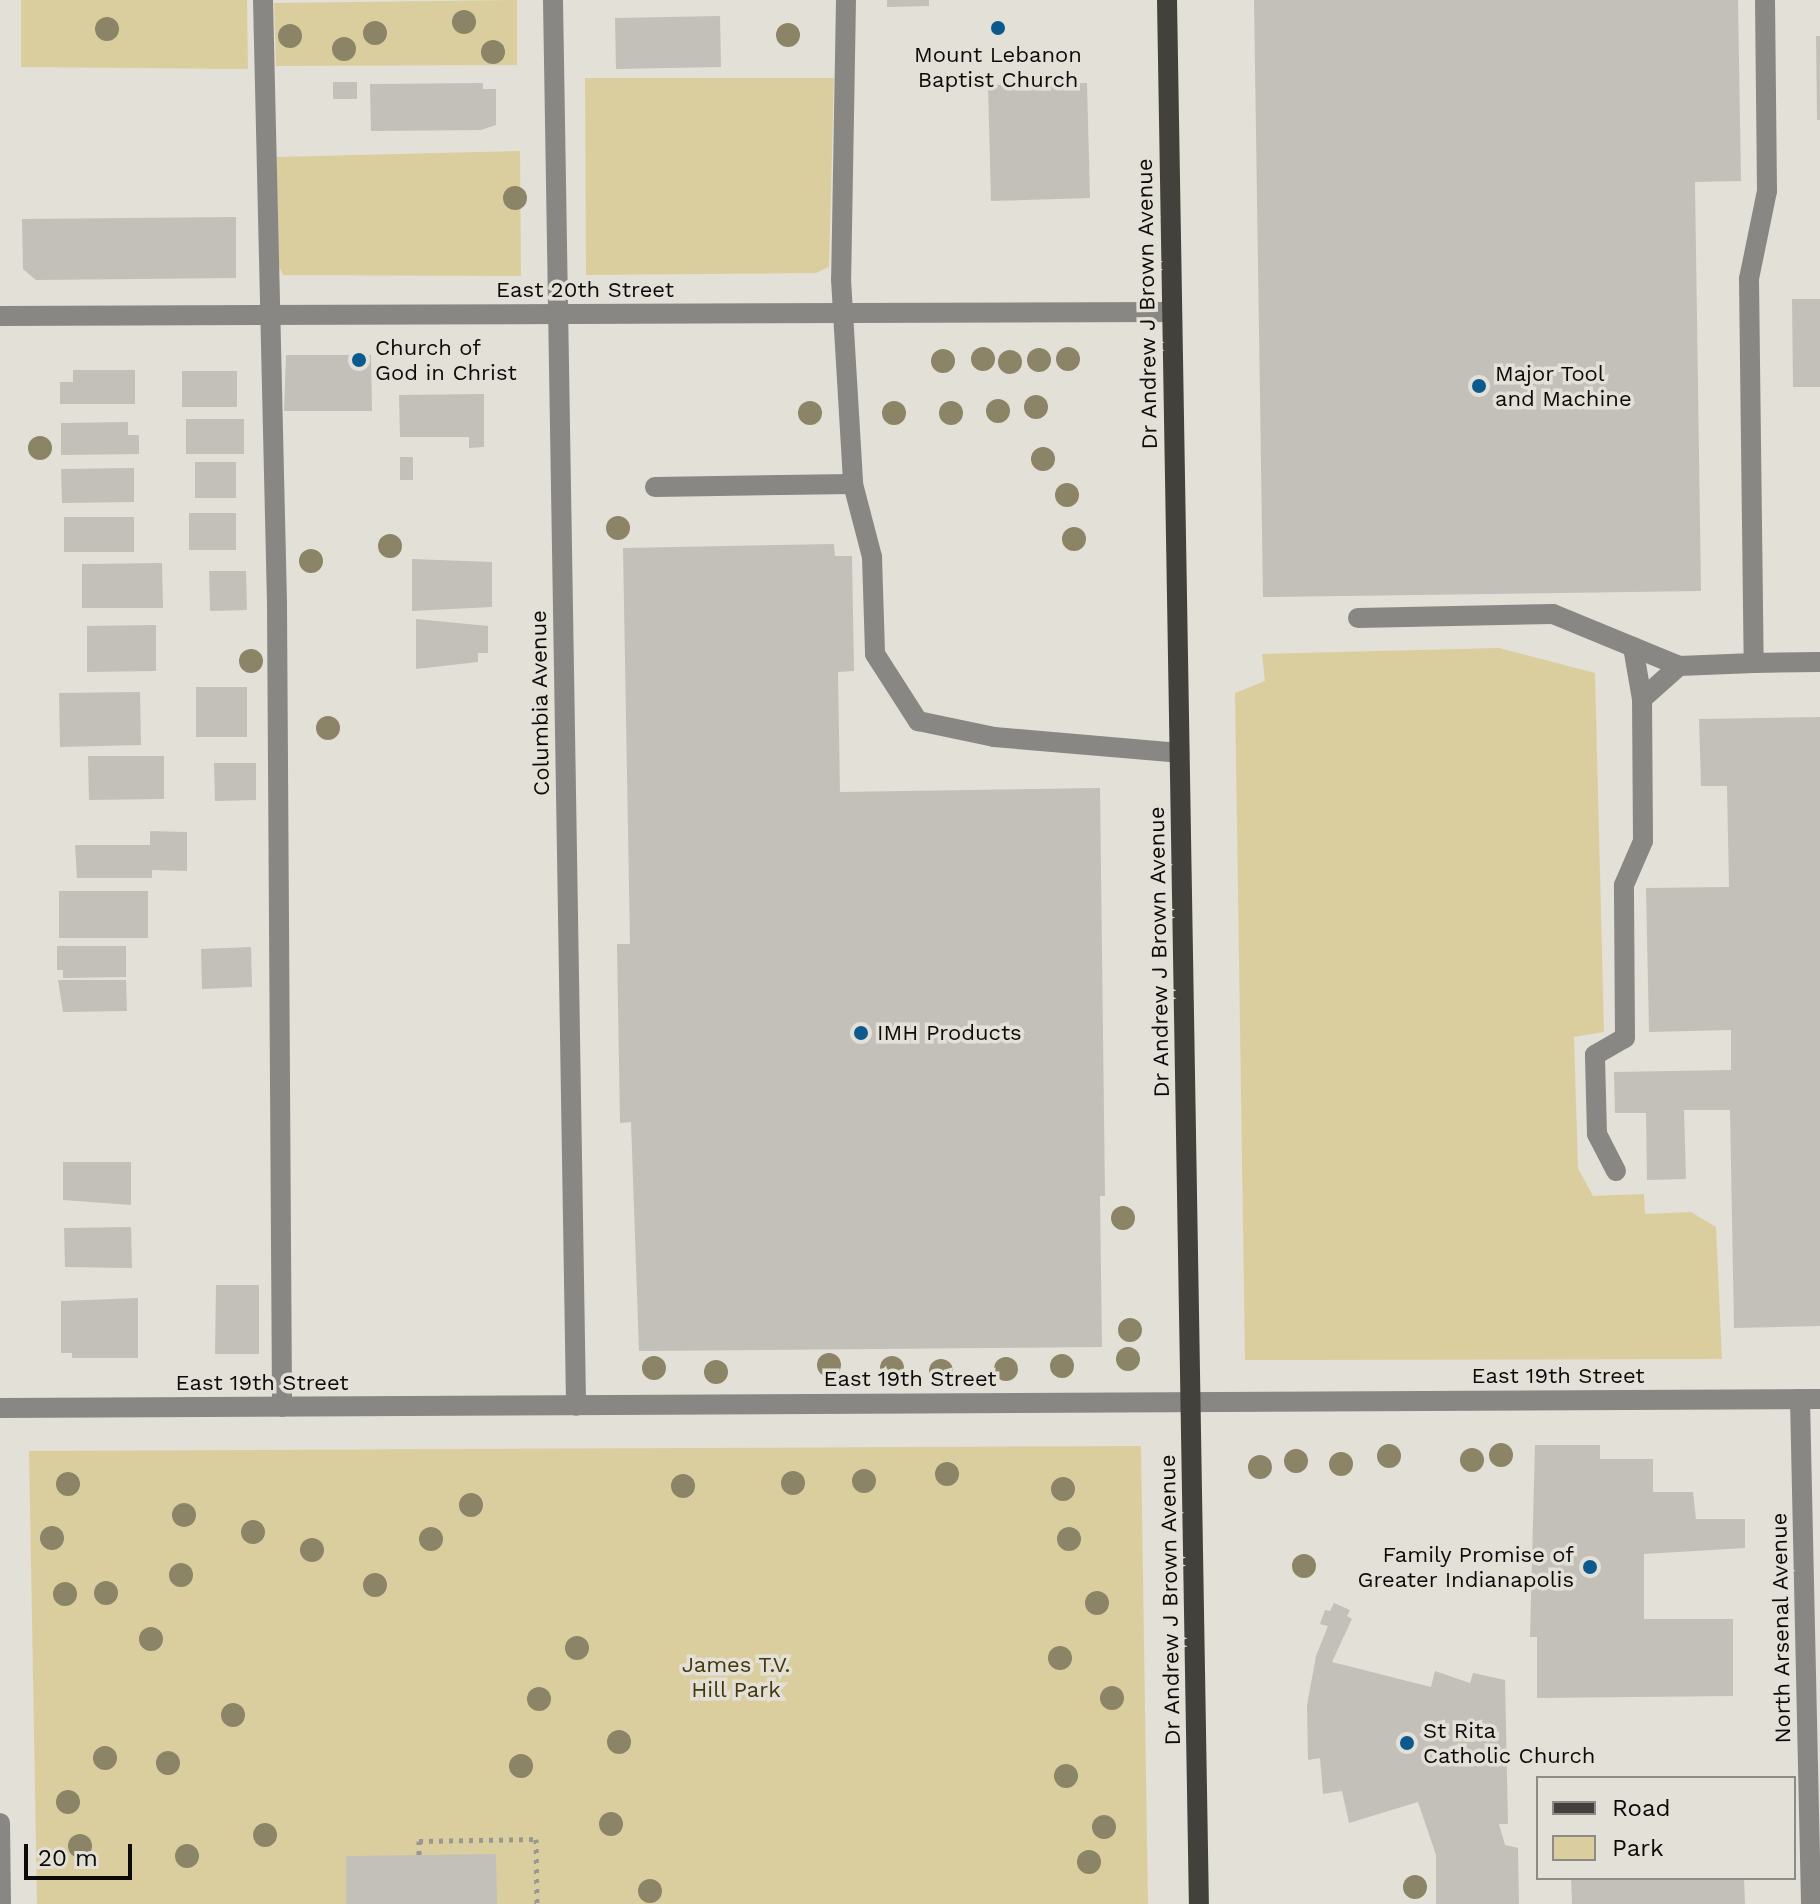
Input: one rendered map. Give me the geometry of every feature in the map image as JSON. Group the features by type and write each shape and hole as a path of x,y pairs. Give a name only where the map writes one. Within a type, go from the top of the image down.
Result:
{"main road":[{"name":"Dr Andrew J Brown Avenue","path":"1167,0 1199,1904"}],"street":[{"path":"263,0 267,315 277,605 282,1407"},
{"name":"Columbia Avenue","path":"553,0 576,1406"},
{"path":"846,0 841,266 853,484 872,557 875,654 918,721 994,737 1179,753"},
{"path":"1754,663 1749,279 1767,191 1765,0"},
{"name":"East 20th Street","path":"0,316 1170,312"},
{"path":"655,487 853,484"},
{"path":"1358,618 1553,614 1679,666 1820,662"},
{"path":"1616,1171 1597,1134 1595,1055 1625,1038 1624,885 1643,841 1642,699 1633,647"},
{"path":"1642,699 1679,666"},
{"name":"East 19th Street","path":"0,1408 1810,1399"},
{"name":"North Arsenal Avenue","path":"1810,1399 1811,1904"},
{"path":"0,1823 1,1904"}],"path":[{"path":"419,1855 419,1841 536,1839 537,1904"}],"green space":[{"path":"21,0 247,0 248,69 21,67"},
{"path":"517,0 517,65 276,66 274,3"},
{"path":"585,78 834,78 829,267 816,273 586,275"},
{"path":"520,151 521,276 283,275 279,266 276,157"},
{"path":"1499,648 1595,673 1604,1032 1574,1037 1578,1168 1593,1196 1644,1194 1645,1214 1691,1212 1716,1227 1722,1359 1245,1360 1235,693 1265,681 1262,654"},
{"name":"James T.V. Hill Park","path":"1141,1446 1148,1904 37,1904 29,1451"}],"building":[{"path":"887,0 929,0 929,6 887,7"},
{"name":"Major Tool and Machine","path":"1254,0 1738,0 1741,181 1695,182 1701,591 1263,597"},
{"path":"720,16 721,67 616,69 615,18"},
{"path":"1816,36 1820,36 1820,120 1817,120"},
{"path":"333,82 357,82 357,99 333,99"},
{"path":"483,83 483,89 496,89 496,125 481,130 371,131 370,84"},
{"path":"1087,83 1090,198 991,201 988,85"},
{"path":"236,217 236,278 36,280 23,269 22,219"},
{"path":"1792,299 1820,299 1820,387 1793,387"},
{"path":"286,355 371,355 372,411 284,411"},
{"path":"73,370 135,370 135,404 60,404 60,382 73,382"},
{"path":"182,371 237,371 237,407 182,407"},
{"path":"484,394 484,447 469,448 469,437 400,437 399,395"},
{"path":"186,419 244,419 244,454 186,454"},
{"path":"128,422 128,435 139,435 139,454 61,455 61,423"},
{"path":"400,457 413,457 413,480 400,480"},
{"path":"195,462 236,462 236,498 195,498"},
{"path":"134,468 134,502 62,503 61,469"},
{"path":"189,513 236,513 236,550 189,550"},
{"path":"64,517 134,517 134,552 64,552"},
{"name":"IMH Products","path":"834,544 835,556 852,556 854,671 838,672 840,792 1100,788 1105,1196 1100,1196 1102,1347 639,1351 631,1122 620,1123 617,944 630,944 623,548"},
{"path":"412,559 492,562 492,607 412,611"},
{"path":"162,563 163,608 82,608 82,564"},
{"path":"209,571 246,571 247,610 210,611"},
{"path":"416,619 488,626 488,653 478,653 478,662 416,669"},
{"path":"156,625 156,671 87,672 87,626"},
{"path":"196,687 247,687 247,737 196,737"},
{"path":"140,692 141,745 60,747 59,693"},
{"path":"1820,717 1820,1326 1734,1328 1730,1110 1684,1110 1686,1179 1647,1180 1646,1113 1615,1113 1614,1072 1731,1070 1731,1030 1649,1032 1646,888 1729,887 1727,786 1701,786 1699,719"},
{"path":"88,756 164,756 164,799 89,800"},
{"path":"214,763 256,763 256,800 215,801"},
{"path":"150,831 187,832 187,871 152,870 152,878 77,878 75,845 150,845"},
{"path":"59,891 148,891 148,938 59,938"},
{"path":"57,946 126,946 126,977 63,978 63,970 57,970"},
{"path":"251,947 252,987 202,989 201,949"},
{"path":"58,980 126,980 127,1011 63,1012"},
{"path":"63,1162 131,1162 131,1205 63,1200"},
{"path":"131,1227 132,1268 65,1267 64,1228"},
{"path":"216,1285 259,1285 259,1354 215,1354"},
{"path":"138,1298 138,1358 72,1358 72,1353 61,1353 61,1301"},
{"name":"Family Promise of Greater Indianapolis","path":"1535,1445 1600,1445 1600,1459 1653,1459 1653,1492 1693,1492 1696,1519 1745,1519 1745,1548 1644,1554 1644,1619 1733,1619 1733,1696 1537,1698 1537,1637 1530,1637"},
{"name":"St Rita Catholic Church","path":"1334,1603 1350,1610 1347,1616 1352,1619 1332,1662 1431,1687 1435,1671 1470,1683 1473,1673 1505,1680 1508,1824 1499,1824 1505,1845 1518,1848 1519,1904 1436,1904 1436,1855 1418,1802 1349,1823 1342,1791 1323,1794 1320,1758 1308,1760 1307,1705 1316,1656 1328,1626 1320,1624 1325,1610 1330,1611"},
{"path":"496,1854 497,1904 346,1904 346,1856"},
{"path":"1571,1880 1744,1880 1745,1904 1572,1904"}],"place":[{"name":"Mount Lebanon Baptist Church","path":"998,28"},
{"name":"Church of God in Christ","path":"359,360"},
{"name":"Major Tool and Machine","path":"1479,386"},
{"name":"IMH Products","path":"861,1033"},
{"name":"Family Promise of Greater Indianapolis","path":"1590,1567"},
{"name":"St Rita Catholic Church","path":"1407,1743"}]}
